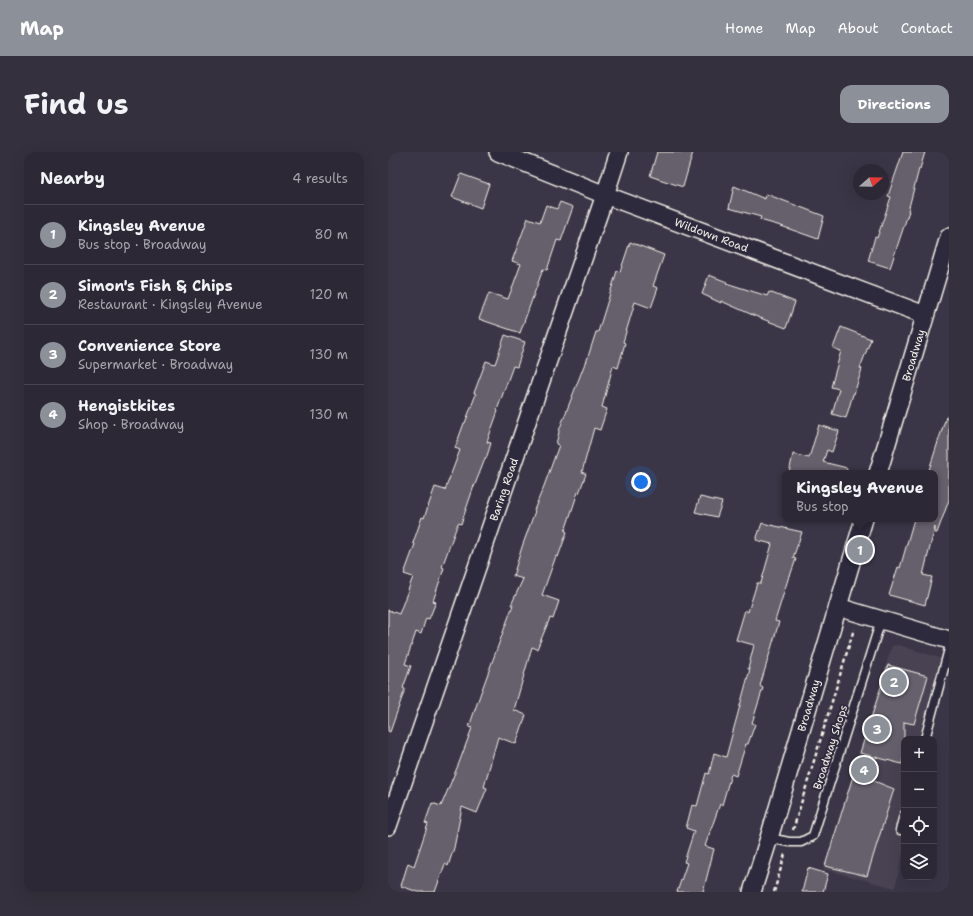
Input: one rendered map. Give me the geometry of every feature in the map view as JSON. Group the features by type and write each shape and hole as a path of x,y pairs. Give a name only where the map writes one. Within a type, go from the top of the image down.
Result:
{"street":[{"name":"Wildown Road","path":"498,152 605,195 925,315"},
{"name":"Baring Road","path":"388,826 619,152"},
{"name":"Broadway","path":"879,470 949,237"},
{"name":"Broadway","path":"752,892 863,522"},
{"path":"838,607 949,640"}],"lane":[{"name":"Broadway Shops","path":"769,838 789,842 801,842 813,836 881,620"},
{"path":"926,736 949,649"}],"path":[{"path":"774,892 859,614"}],"shaded area":[{"path":"899,645 949,661 949,669 929,736 901,736 901,861 895,888 823,869 892,646"}],"building":[{"path":"657,152 693,152 683,187 650,176"},
{"path":"903,152 925,152 919,169 909,211 890,268 868,261 875,237 877,238 891,197 889,196"},
{"path":"461,174 489,184 481,208 452,197"},
{"path":"734,186 765,199 766,194 824,216 818,239 760,220 761,217 729,208"},
{"path":"560,202 573,207 561,241 557,240 547,270 543,269 520,333 479,319 489,293 508,299 521,264 512,261 528,218 540,222 546,205 557,209"},
{"path":"630,242 664,255 653,286 658,288 651,308 635,302 623,342 625,343 618,368 613,366 602,407 607,409 600,430 594,428 582,472 586,474 579,493 578,492 565,531 567,532 558,557 556,556 542,595 559,601 553,619 550,618 537,649 532,647 514,710 526,715 516,744 498,737 484,787 487,788 477,813 462,807 454,848 448,866 445,864 435,892 418,892 401,886 408,863 414,866 428,824 425,823 432,803 441,806 472,728 469,727 513,605 511,605 523,579 513,576 535,511 534,510 559,445 556,444 560,428 586,363 596,332 598,332 617,271 620,272"},
{"path":"709,275 727,282 726,283 767,296 769,292 795,302 786,328 721,301 721,303 702,294"},
{"path":"841,327 871,339 860,368 862,369 846,418 832,414 839,389 831,387 841,351 833,348"},
{"path":"505,335 525,342 517,367 513,366 497,410 498,411 487,442 491,443 486,459 474,486 461,524 458,523 442,567 444,568 433,601 436,602 429,619 426,618 421,634 416,632 405,664 411,666 403,688 405,689 390,732 388,731 388,610 399,614 413,577 404,574 415,544 413,543 422,517 424,518 435,487 445,490 460,450 455,448 476,394 474,393 486,361 495,364"},
{"path":"946,417 949,417 949,500 937,533 935,533 935,527 923,575 932,577 925,605 889,595 898,567 900,568 913,522 938,522 938,470 929,470"},
{"path":"819,425 839,431 832,452 827,450 823,462 847,468 847,470 790,470 793,454 809,458"},
{"path":"700,497 722,502 717,517 695,512"},
{"path":"762,523 802,532 793,558 796,559 775,621 779,622 760,686 763,688 752,723 755,724 748,744 746,744 736,776 731,774 722,805 720,804 705,846 714,849 703,892 677,892 687,863 684,862 694,831 686,828 692,805 697,806 706,773 709,774 714,753 726,757 750,669 748,669 754,645 736,640 745,610 748,612 757,583 761,583 772,544 756,540"},
{"path":"888,665 928,676 914,724 904,722 904,736 901,736 901,764 860,753"},
{"path":"854,773 894,789 867,876 825,866"},
{"path":"808,868 828,874 823,892 802,892"}],"place":[{"name":"Kingsley Avenue","path":"860,550"},
{"name":"Simon's Fish & Chips","path":"894,682"},
{"name":"Convenience Store","path":"877,729"},
{"name":"Hengistkites","path":"864,770"}]}
